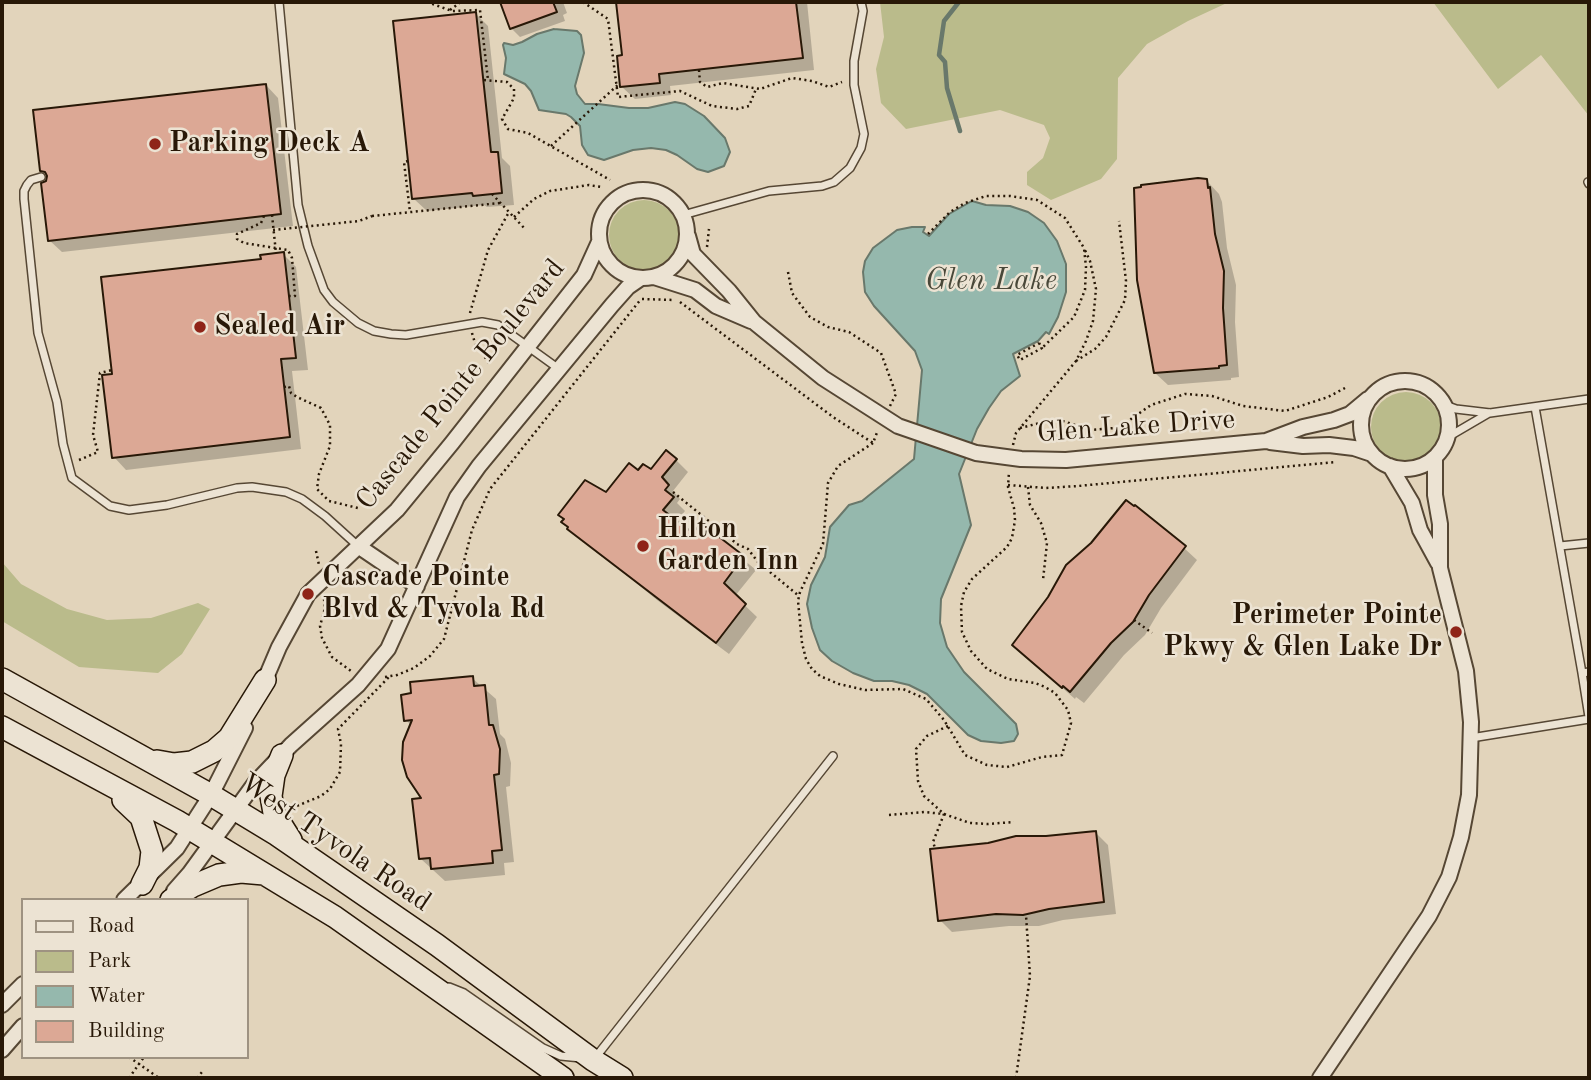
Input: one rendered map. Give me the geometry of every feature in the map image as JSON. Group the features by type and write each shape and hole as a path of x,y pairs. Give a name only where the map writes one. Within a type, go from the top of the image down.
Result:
{"main road":[{"name":"West Tyvola Road","path":"2,679 236,809 296,847 437,944 593,1060 622,1078"},
{"path":"145,759 174,764 192,762 214,751 229,738 265,680"},
{"path":"2,727 191,828 267,874 335,917 563,1078"},
{"path":"282,755 274,775 271,796 274,813 296,847"},
{"path":"100,780 141,817 147,831 152,851 150,868 142,884"},
{"path":"174,898 219,875 241,872 267,874"}],"street":[{"path":"168,898 189,874 255,783 367,674 388,649 457,497 479,466 628,287 667,271 678,262 685,250 688,236 683,215 671,199 658,191 643,189 628,192 614,200 604,212 599,226 599,242 605,256 615,268 627,275 648,277"},
{"name":"Glen Lake Drive","path":"688,236 693,254 754,322 824,377 898,426 965,450 1010,458 1066,460 1266,441 1354,448 1372,454"},
{"name":"Cascade Pointe Boulevard","path":"126,898 175,851 211,795 246,727 297,611 309,594 397,510 584,275 599,242"},
{"name":"Glen Lake Drive","path":"648,277 695,290 716,306 754,322"},
{"path":"1408,380 1423,384 1436,393 1445,405 1450,420 1448,437 1435,458 1423,465 1410,469 1390,466 1372,454 1364,443 1362,414 1368,400 1379,388 1408,380"},
{"name":"Glen Lake Drive","path":"1266,441 1303,427 1328,423 1350,414 1368,400"},
{"path":"1435,458 1440,568"},
{"path":"1320,1078 1429,916 1449,877 1461,837 1469,795 1471,738 1466,671 1440,568 1420,530 1412,503 1390,466"},
{"path":"358,546 417,586"},
{"path":"2,1005 21,986"},
{"path":"2,1050 21,1028"}],"lane":[{"path":"279,2 298,205 308,246 324,290 345,314 374,331 406,335 490,322 529,346 559,369"},
{"path":"683,215 769,191 822,186 843,176 862,148 864,134 854,76 863,11 861,2"},
{"path":"41,177 31,180 27,185 24,199 38,333 57,402 72,478 110,506 129,510 167,505 237,488 252,487 286,492 302,499 325,516 358,546"},
{"path":"1445,405 1456,410 1490,413 1589,399"},
{"path":"1471,738 1589,718 1586,672 1535,407"},
{"path":"1448,437 1490,413"},
{"path":"1560,546 1589,543"},
{"path":"415,974 464,993 542,1048 561,1056 593,1060 834,756"}],"path":[{"path":"427,2 449,10 480,9 486,80 507,82 513,89 514,98 503,115 505,126 528,133 610,180"},
{"path":"449,10 461,2"},
{"path":"583,2 608,19 618,97 680,91 712,106 737,109 748,106 756,89"},
{"path":"699,69 700,82 707,87 723,83 756,89 792,78 829,87 854,76"},
{"path":"551,146 618,84"},
{"path":"408,161 404,162 410,212"},
{"path":"514,218 534,199 550,191 601,187"},
{"path":"492,194 526,230"},
{"path":"873,443 838,466 828,483 823,544 800,596 802,643 812,669 830,680 852,688 902,689 926,699 965,755 987,765 1017,766 1042,757 1064,754 1071,723 1068,710 1055,693 1035,683 1008,679 987,669 971,651 962,632 961,607 968,585 1002,552 1012,538 1014,508 1008,485 1010,458 1016,433 1076,361 1093,321 1096,289 1090,261 1072,227 1057,211 1037,200 986,196 965,203 941,220 928,234"},
{"path":"274,230 359,221 372,216 500,203"},
{"path":"489,363 475,343 471,307 488,250 509,212"},
{"path":"272,215 276,253"},
{"path":"264,216 261,223 237,233 237,239 288,250 292,258 295,296 289,296"},
{"path":"1076,361 1095,349 1106,337 1125,300 1126,281 1119,221"},
{"path":"1042,348 1039,343 1017,355 1020,360 1042,348 1078,311 1085,290 1084,248"},
{"path":"288,810 321,796 330,789 340,772 341,744 338,729 389,677 414,668 430,656 444,639 472,530 490,489 641,299"},
{"path":"68,465 98,452 93,435 100,373 112,370"},
{"path":"284,387 289,386 291,393 321,408 330,425 330,446 319,474 317,489 329,501 358,508"},
{"path":"1020,428 1056,419 1091,430 1115,428 1124,425 1151,405 1185,394 1212,396 1243,406 1285,411 1334,395 1345,388"},
{"path":"1008,485 1078,486 1343,462"},
{"path":"1028,487 1030,505 1041,523 1046,543 1043,579"},
{"path":"673,492 737,544 748,549 758,562 800,596"},
{"path":"316,551 325,608 320,626 326,648 344,667 389,677"},
{"path":"1134,620 1152,633"},
{"path":"944,814 924,796 918,782 915,758 920,742 947,726"},
{"path":"889,816 924,812 944,814 977,824 1014,822"},
{"path":"934,848 933,842 944,814"},
{"path":"1016,1078 1030,983 1026,915"},
{"path":"132,1059 159,1078"},
{"path":"129,1078 143,1059"},
{"path":"197,1078 202,1072"}],"green space":[{"path":"880,2 1229,2 1147,44 1118,78 1117,159 1101,179 1051,200 1027,185 1027,172 1043,158 1050,138 1044,125 1000,110 906,129 881,103 876,69 884,37"},
{"path":"1433,2 1589,2 1589,116 1541,55 1498,89"},
{"path":"644,200 669,210 679,235 669,260 644,270 619,260 609,235 619,210"},
{"path":"1406,392 1431,402 1441,427 1431,452 1406,462 1381,452 1371,427 1381,402"},
{"path":"2,562 21,584 67,609 107,620 151,618 198,603 210,609 182,654 158,673 79,667 2,621"}],"water":[{"path":"554,29 577,31 581,35 584,53 575,86 577,94 585,104 648,108 675,102 685,104 704,116 725,138 730,152 724,166 708,172 697,169 666,150 651,148 633,150 604,160 588,155 582,145 580,126 571,117 539,110 525,84 504,74 504,43 513,45"},
{"name":"Glen Lake","path":"972,201 986,205 1010,206 1028,212 1044,223 1057,241 1066,264 1066,292 1058,317 1049,334 1046,332 1038,341 1013,354 1020,376 1001,391 989,408 977,429 959,474 971,525 941,599 940,623 947,647 964,672 1016,724 1018,734 1014,741 1001,743 981,741 968,735 927,694 909,685 874,681 832,661 820,650 807,604 811,585 825,557 830,527 849,505 862,501 914,459 922,370 915,351 874,306 865,292 865,261 873,248 897,230 925,227 923,232 929,236 949,214"}],"building":[{"path":"500,2 553,2 557,12 510,29"},
{"path":"616,2 796,2 803,58 659,74 660,83 620,87 617,56 622,55"},
{"path":"476,12 491,152 498,152 502,193 412,199 393,21"},
{"name":"Parking Deck A","path":"266,84 281,214 48,241 41,183 46,181 47,176 40,171 33,110"},
{"path":"1207,179 1208,188 1210,187 1215,234 1224,271 1223,308 1227,365 1219,368 1154,373 1137,280 1134,188"},
{"name":"Sealed Air","path":"284,252 296,358 281,359 290,437 112,458 102,375 112,374 101,277 261,259 260,255"},
{"name":"Hilton Garden Inn","path":"666,450 677,459 662,477 669,485 665,490 674,497 663,510 693,533 701,523 744,556 724,583 746,604 716,643 567,529 561,522 564,519 558,515 585,480 606,492 629,463 638,470 643,464 651,469"},
{"path":"1126,500 1186,546 1149,595 1133,622 1111,643 1070,692 1012,645 1048,597 1066,565 1091,543"},
{"path":"473,676 474,686 485,685 489,725 493,725 500,749 499,774 494,775 502,850 492,851 493,863 431,869 430,858 419,859 412,799 421,798 407,777 402,760 403,742 412,720 404,721 401,695 411,693 410,682"},
{"path":"1096,831 1104,902 1023,915 996,914 938,921 930,849 988,843 1016,836"}],"waterway":[{"path":"959,2 944,21 939,55 945,62 947,88 960,131"}],"place":[{"name":"Parking Deck A","path":"155,144"},
{"name":"Sealed Air","path":"200,327"},
{"name":"Hilton Garden Inn","path":"643,546"},
{"name":"Cascade Pointe Blvd & Tyvola Rd","path":"308,594"},
{"name":"Perimeter Pointe Pkwy & Glen Lake Dr","path":"1456,632"}]}
